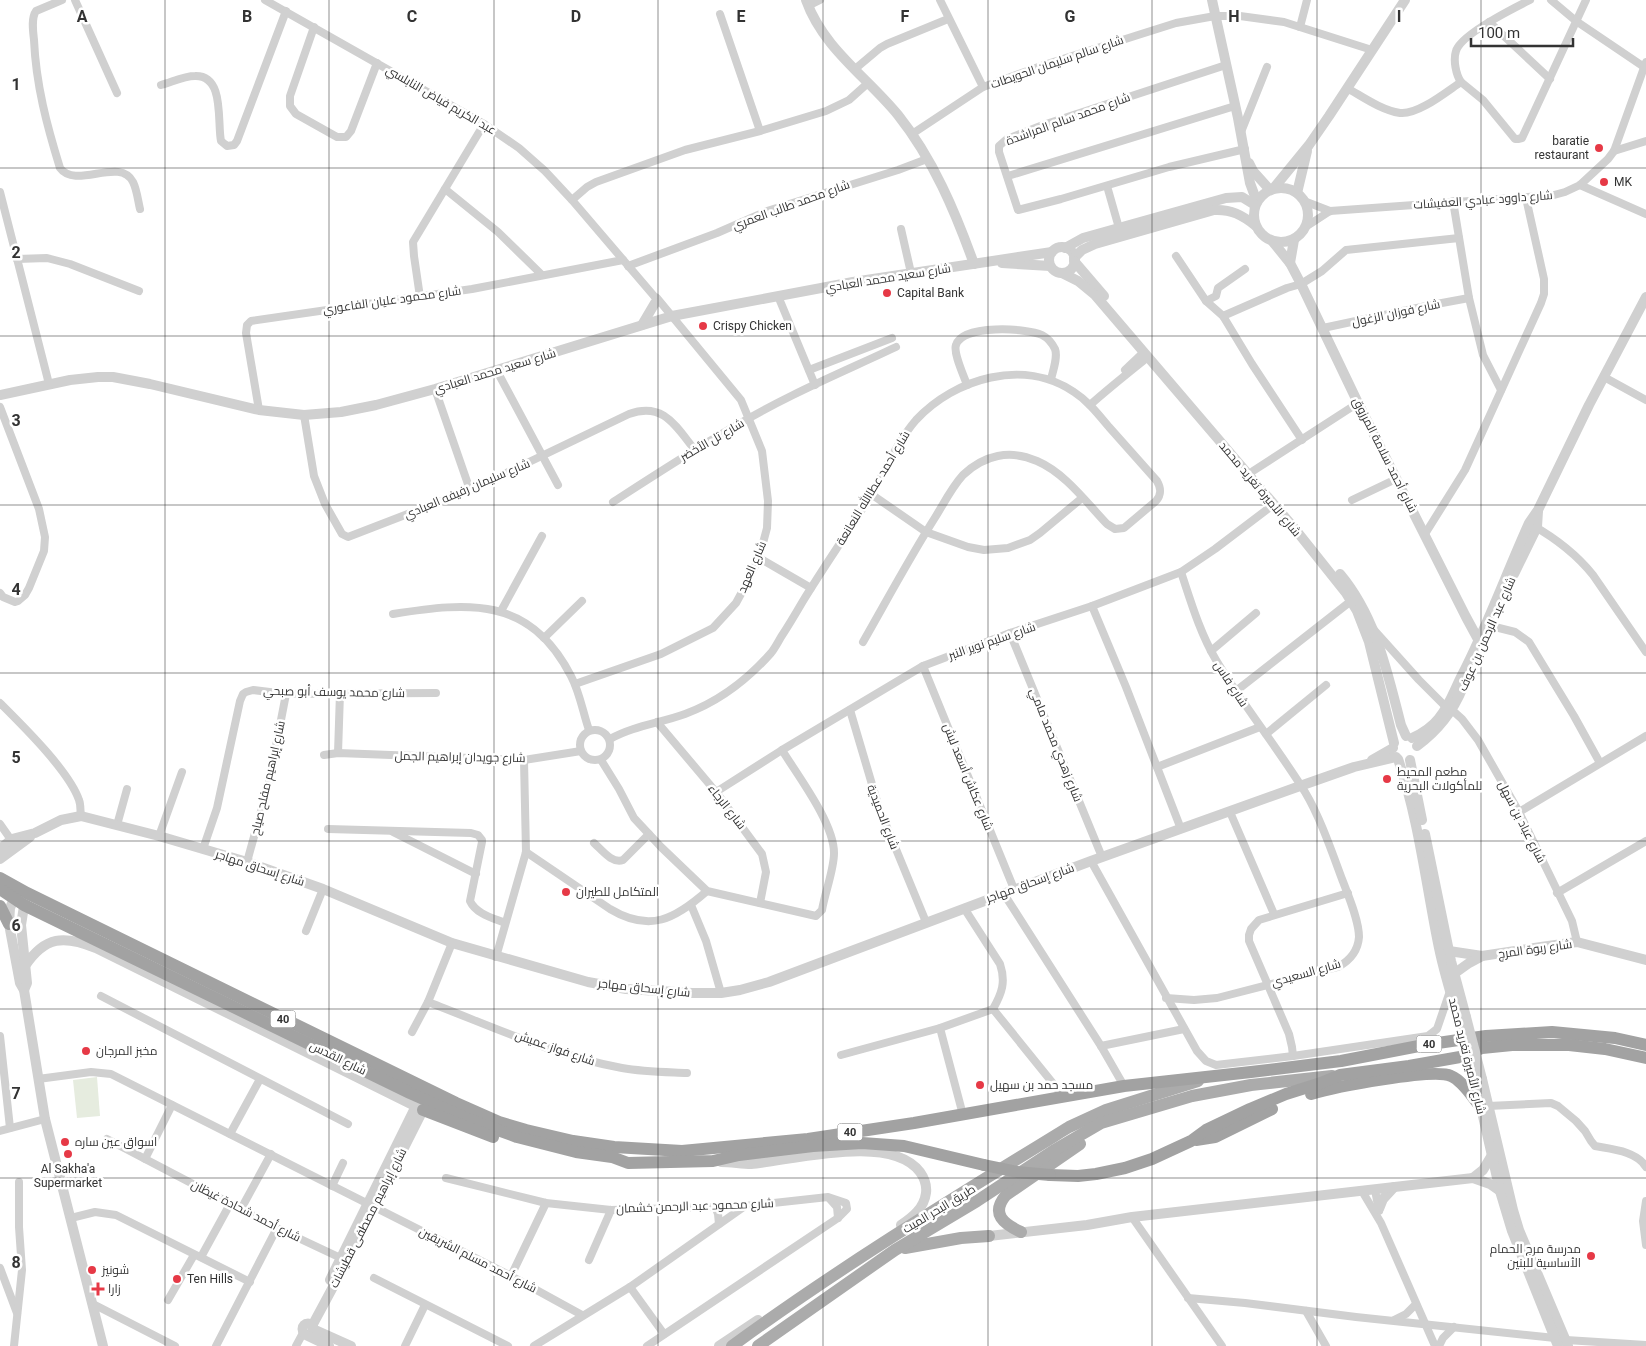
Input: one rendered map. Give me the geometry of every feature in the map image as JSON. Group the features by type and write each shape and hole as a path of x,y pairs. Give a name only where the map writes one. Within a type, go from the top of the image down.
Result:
{"highway":[{"name":"شارع القدس","path":"0,878 21,896"},
{"name":"شارع القدس","path":"0,889 21,896 456,1103 499,1122 575,1147"},
{"path":"0,906 9,924"},
{"name":"40","path":"575,1147 682,1151 808,1139 963,1115 1124,1086 1342,1061 1424,1045 1486,1036 1552,1032 1615,1038 1646,1045"},
{"name":"40","path":"575,1147 628,1163 713,1161 739,1155 813,1146 862,1143 904,1146 1016,1172 1078,1176 1125,1168 1152,1159 1191,1141 1206,1130 1250,1109 1340,1075 1426,1063 1460,1057 1482,1048 1512,1045 1570,1045 1605,1049 1646,1058"},
{"path":"1191,1141 1215,1136 1293,1099 1360,1084 1436,1073 1450,1076 1459,1082 1484,1106"},
{"path":"420,1108 477,1132 532,1150 618,1166 628,1163"}],"main road":[{"path":"758,1346 895,1250 1101,1123 1192,1096 1251,1085 1340,1075"},
{"name":"طريق البحر الميت","path":"732,1346 862,1256 1069,1127 1106,1110 1212,1076"},
{"path":"1021,1232 1008,1225 1000,1217 999,1205 1006,1196 1119,1119"},
{"path":"977,1201 980,1183"},
{"path":"895,1250 961,1238 989,1236"}],"street":[{"path":"62,0 36,10 33,18 34,52 39,87 47,124 60,168 64,173 73,176 123,173 130,177 134,184 140,209"},
{"path":"75,0 117,93"},
{"name":"عبد الكريم فياض النابلسي","path":"266,0 484,124 530,158 572,200 655,300 657,298 668,318"},
{"path":"820,0 807,3 814,18 829,42 892,108 912,134 928,159 962,229 974,264"},
{"path":"940,0 983,87"},
{"path":"1212,0 1256,204"},
{"path":"1300,27 1307,0"},
{"path":"1256,226 1254,216 1256,204 1260,197 1271,190 1309,145 1405,0"},
{"path":"1530,0 1489,22 1463,41 1455,52 1461,82 1476,93 1512,136 1518,140 1524,134 1586,0"},
{"path":"1551,0 1576,21 1645,64"},
{"path":"161,85 195,76 203,77 210,81 217,93 221,141 227,146 234,145 286,11"},
{"path":"720,14 760,131"},
{"name":"شارع سالم سليمان الحويطات","path":"912,134 983,87 1044,65 1176,23 1215,16 1263,19 1300,27 1372,50"},
{"path":"855,69 887,44 948,19"},
{"path":"1489,22 1550,79"},
{"path":"314,27 290,96 290,106 296,114 337,137 346,137 351,131 378,64"},
{"name":"شارع داوود عبادي العفيشات","path":"1306,226 1330,211 1454,201 1554,196 1580,185 1614,151 1645,64"},
{"name":"شارع محمد سالم المراشدة","path":"1226,65 1007,139 1000,143 998,149 1018,210 1062,200 1169,168 1246,153"},
{"path":"1241,132 1267,67"},
{"path":"1347,88 1400,113 1418,110 1461,82"},
{"path":"572,200 586,187 596,182 684,150 760,131 840,105 868,83"},
{"path":"1008,176 1235,106"},
{"path":"420,297 413,242 484,124"},
{"path":"1614,151 1646,141"},
{"path":"1300,197 1309,145"},
{"path":"1074,259 1071,251 1065,248 1058,248 1052,252 1049,259 1050,266 1062,273 1069,270 1074,259 1082,250 1095,244 1176,220 1224,209 1236,213 1256,226 1263,236 1273,242 1294,240 1303,232 1306,226 1308,211 1300,197 1288,189 1271,190 1253,171 1246,153"},
{"name":"شارع محمد طالب العمري","path":"626,263 717,233 767,211 928,159"},
{"path":"1580,185 1646,214"},
{"path":"1107,186 1119,228"},
{"path":"445,189 498,232 542,275"},
{"path":"0,192 49,384"},
{"name":"شارع داوود عبادي العفيشات","path":"1300,197 1330,211"},
{"path":"1065,248 1083,238 1226,198 1242,198 1256,204"},
{"path":"1425,534 1465,470 1534,321 1544,294 1544,279 1526,198"},
{"path":"1454,201 1458,238 1469,298 1483,355 1501,390"},
{"path":"901,229 911,273"},
{"path":"1223,316 1301,284 1322,271 1346,250 1458,238"},
{"path":"1290,263 1294,240"},
{"name":"شارع أحمد سلامة المرزوق","path":"1273,242 1290,263 1301,284 1396,479 1481,643"},
{"name":"شارع سعيد محمد العبادي","path":"0,395 86,378 113,378 150,384 259,410 304,415 350,411 497,371 668,318 778,296 911,273 1052,252"},
{"path":"1176,256 1206,301 1223,316 1302,440"},
{"path":"16,259 47,258 70,264 140,291"},
{"name":"شارع الأميرة تغريد محمد","path":"1074,259 1151,353 1348,584 1373,628 1382,652 1401,725 1412,740"},
{"name":"شارع سعيد محمد العبادي","path":"988,262 1050,266"},
{"name":"شارع محمود عليان الفاعوري","path":"259,410 246,333 247,325 250,322 472,289 542,275 626,263"},
{"path":"1206,301 1216,296 1218,288 1245,269"},
{"name":"شارع الأميرة تغريد محمد","path":"1062,273 1078,281 1094,295 1273,504 1351,601 1369,642 1395,751 1404,776 1418,834 1439,948 1450,991 1462,1017"},
{"path":"778,296 814,385"},
{"name":"شارع فوزان الزغول","path":"1323,328 1469,298"},
{"path":"642,325 655,300"},
{"name":"شارع عبد الرحمن بن عوف","path":"1481,643 1491,626 1538,510 1604,377 1645,301"},
{"name":"شارع العهد","path":"575,684 661,654 713,628 736,603 759,558 767,528 768,502 762,451 749,418 739,397 668,318"},
{"path":"967,385 955,350 957,342 963,336 999,329 1021,330 1041,334 1047,338 1056,353 1051,379"},
{"path":"809,370 892,338"},
{"name":"شارع تل الأخضر","path":"613,502 694,449 749,418 896,347"},
{"path":"1090,405 1115,383 1120,374 1146,355"},
{"path":"497,371 558,485"},
{"name":"شارع أحمد عطاالله النعانعة","path":"610,739 621,733 685,714 710,703 757,668 773,651 871,494 906,432 931,406 967,385 1003,375 1032,375 1051,379 1075,393 1090,405 1157,481 1161,491 1160,496 1128,525 1119,529 1107,524 1056,472 1038,461 1013,454 999,455 980,463 963,476 926,532 863,642"},
{"path":"1604,377 1646,400"},
{"path":"435,389 470,490"},
{"path":"1253,471 1358,403"},
{"path":"0,407 38,509 45,538 44,550 25,595 15,602 0,593"},
{"name":"شارع سليمان رفيفه العبادي","path":"304,415 315,482 324,504 342,534 346,537 470,490 639,410 648,410 666,417 694,449"},
{"path":"1352,500 1396,479"},
{"path":"871,494 926,532 984,550 1008,548 1024,542 1040,533 1082,498"},
{"name":"شارع سليم نوير النبر","path":"716,792 782,750 923,666 1181,572 1215,549 1273,504"},
{"path":"1533,525 1563,545 1585,564 1646,652"},
{"name":"شارع عبد الرحمن بن عوف","path":"1412,740 1434,724 1449,708 1481,643 1533,525"},
{"path":"502,611 542,536"},
{"path":"759,558 811,588"},
{"name":"شارع فاس","path":"1181,572 1199,625 1211,651 1236,692 1300,786"},
{"path":"544,638 582,601"},
{"path":"1236,692 1351,601"},
{"path":"1092,606 1181,829"},
{"path":"392,614 434,608 479,607 502,611 524,622 544,638 558,654 575,684 589,730"},
{"path":"1211,651 1256,613"},
{"path":"1491,626 1515,632 1529,642 1600,763"},
{"name":"شارع عباد بن سهل","path":"1373,628 1419,680 1462,719 1478,740 1519,812 1572,921 1578,942"},
{"name":"شارع زهدي محمد مامي","path":"1010,633 1102,857"},
{"name":"شارع عكاش أسعد لبش","path":"923,666 1009,891 1124,1086"},
{"path":"1266,734 1326,685"},
{"name":"شارع محمد يوسف أبو صبحي","path":"203,849 217,808 243,694 253,690 286,694 436,693"},
{"path":"338,753 340,693"},
{"name":"شارع إبراهيم مفلح صياح","path":"247,862 269,782 286,694"},
{"path":"0,703 62,771 80,802 81,816"},
{"name":"شارع الحميدية","path":"850,710 879,808 926,922"},
{"name":"شارع الرجاء","path":"658,722 716,792 762,854 766,872 760,903"},
{"path":"1157,767 1260,726"},
{"path":"597,729 605,733 610,739 611,747 608,755 601,760 593,760 586,757 581,751 580,743 583,735 589,730 597,729"},
{"path":"1519,812 1646,736"},
{"path":"1399,738 1412,740 1416,754 1410,760 1404,761 1395,751 1399,738"},
{"path":"601,760 620,789 634,818 707,891 812,916 818,915 822,910 833,859 832,840 824,818 782,750"},
{"name":"شارع جويدان إبراهيم الجمل","path":"324,755 338,753 524,760 581,751"},
{"name":"شارع إسحاق مهاجر","path":"0,848 14,844 61,820 81,816 159,836 247,862 323,889 452,943 496,957 588,982 626,989 721,993 768,982 1009,891 1365,764 1395,751"},
{"path":"496,957 526,852 524,760"},
{"name":"شارع الأميرة تغريد محمد","path":"1410,760 1455,973 1462,1017 1484,1106 1517,1223 1561,1342"},
{"path":"159,836 182,772"},
{"name":"شارع السعيدي","path":"1166,998 1204,1000 1218,998 1338,967 1351,957 1359,939 1358,928 1348,894 1313,808 1300,786"},
{"path":"117,825 127,789"},
{"path":"1230,812 1274,914"},
{"path":"0,824 14,844"},
{"path":"328,829 471,833 478,835 482,842 470,901 478,911 505,923"},
{"path":"389,830 476,874"},
{"path":"594,843 614,860 620,862 649,834"},
{"path":"1557,893 1646,840"},
{"name":"شارع إسحاق مهاجر","path":"0,859 14,844"},
{"path":"526,852 610,909 634,921 660,921 691,904 707,891"},
{"path":"1091,861 1184,1029 1202,1057 1214,1065 1293,1056 1428,1036 1437,1029 1450,991"},
{"path":"306,931 323,889"},
{"path":"1293,1056 1289,1034 1249,941 1249,934 1259,920 1274,914 1348,894"},
{"path":"21,896 9,912 9,924 20,982 24,990 45,1119 104,1346"},
{"path":"21,896 21,925 26,982 24,990"},
{"path":"691,904 706,941 721,993"},
{"path":"842,1055 940,1028 993,1009 1003,990 1003,973 1000,964 964,908"},
{"path":"25,966 38,949 52,942 68,939 82,942 420,1108"},
{"name":"شارع ربوة المرج","path":"1450,951 1482,956 1578,942 1646,960"},
{"path":"412,1032 428,1002 452,943"},
{"name":"شارع ربوة المرج","path":"1455,973 1482,956"},
{"path":"101,996 348,1124"},
{"name":"شارع فواز عميش","path":"428,1002 545,1047 599,1064 624,1069 687,1073"},
{"path":"993,1009 1064,1098"},
{"path":"940,1028 963,1115"},
{"path":"1100,1046 1184,1029"},
{"path":"0,1036 10,1128"},
{"name":"شارع أحمد مسلم الشريقين","path":"38,1079 91,1072 108,1073 511,1276 582,1315"},
{"path":"230,1134 260,1079"},
{"path":"1484,1106 1551,1103 1558,1106 1581,1126 1595,1146 1618,1150 1640,1159 1646,1167"},
{"path":"145,1159 172,1105"},
{"name":"شارع الأميرة تغريد محمد","path":"1484,1106 1500,1191 1518,1247 1561,1342"},
{"name":"شارع إبراهيم مصطفى قطيشات","path":"309,1329 420,1108"},
{"path":"0,1131 45,1119"},
{"name":"شارع أحمد شحادة غيظان","path":"106,1138 230,1204 344,1260"},
{"path":"713,1161 750,1164 837,1152 880,1152 898,1156 915,1166 925,1181 926,1190 925,1200 912,1217 719,1346"},
{"path":"240,1209 271,1154"},
{"path":"1473,1178 1483,1170 1492,1156"},
{"path":"332,1186 343,1163"},
{"name":"شارع محمود عبد الرحمن خشمان","path":"446,1178 546,1202 612,1210 745,1206 828,1197 837,1207 838,1218 664,1334"},
{"path":"989,1236 1087,1225 1132,1217 1473,1178 1490,1184 1500,1191"},
{"path":"14,1346 22,1270 19,1182"},
{"path":"1379,1209 1383,1199 1394,1187"},
{"path":"1374,1190 1381,1223"},
{"path":"1362,1191 1381,1223 1435,1346"},
{"path":"511,1276 546,1202"},
{"path":"1646,1202 1642,1221 1646,1245"},
{"path":"168,1300 230,1204"},
{"path":"714,1206 718,1214 719,1224"},
{"path":"534,1346 630,1287 745,1206"},
{"path":"590,1260 612,1210"},
{"path":"71,1218 95,1212 116,1215 250,1282"},
{"path":"1132,1217 1222,1346"},
{"path":"216,1346 277,1228"},
{"path":"0,1268 18,1315"},
{"path":"374,1278 508,1346"},
{"path":"630,1287 664,1334 647,1346"},
{"path":"1188,1298 1454,1327 1561,1342 1646,1345"},
{"path":"93,1304 175,1346"},
{"path":"1392,1320 1406,1314 1416,1304"},
{"path":"405,1346 425,1305"},
{"path":"1306,1312 1326,1346"},
{"path":"1439,1346 1443,1338 1454,1327"},
{"path":"296,1346 309,1329"},
{"path":"309,1329 329,1346"},
{"path":"309,1329 350,1346"}],"shaded area":[{"path":"97,1077 100,1116 77,1118 73,1080"}],"place":[{"name":"baratie restaurant","path":"1599,148"},
{"name":"MK","path":"1604,182"},
{"name":"Capital Bank","path":"887,293"},
{"name":"Crispy Chicken","path":"703,326"},
{"name":"مطعم المحيط للمأكولات البحرية","path":"1387,779"},
{"name":"المتكامل للطيران","path":"566,892"},
{"name":"مخبز المرجان","path":"86,1051"},
{"name":"مسجد حمد بن سهيل","path":"980,1085"},
{"name":"اسواق عين ساره","path":"65,1142"},
{"name":"Al Sakha'a Supermarket","path":"68,1154"},
{"name":"مدرسة مرج الحمام الأساسية للبنين","path":"1591,1256"},
{"name":"شونيز","path":"92,1270"},
{"name":"Ten Hills","path":"177,1279"},
{"name":"زارا","path":"98,1289"}]}
